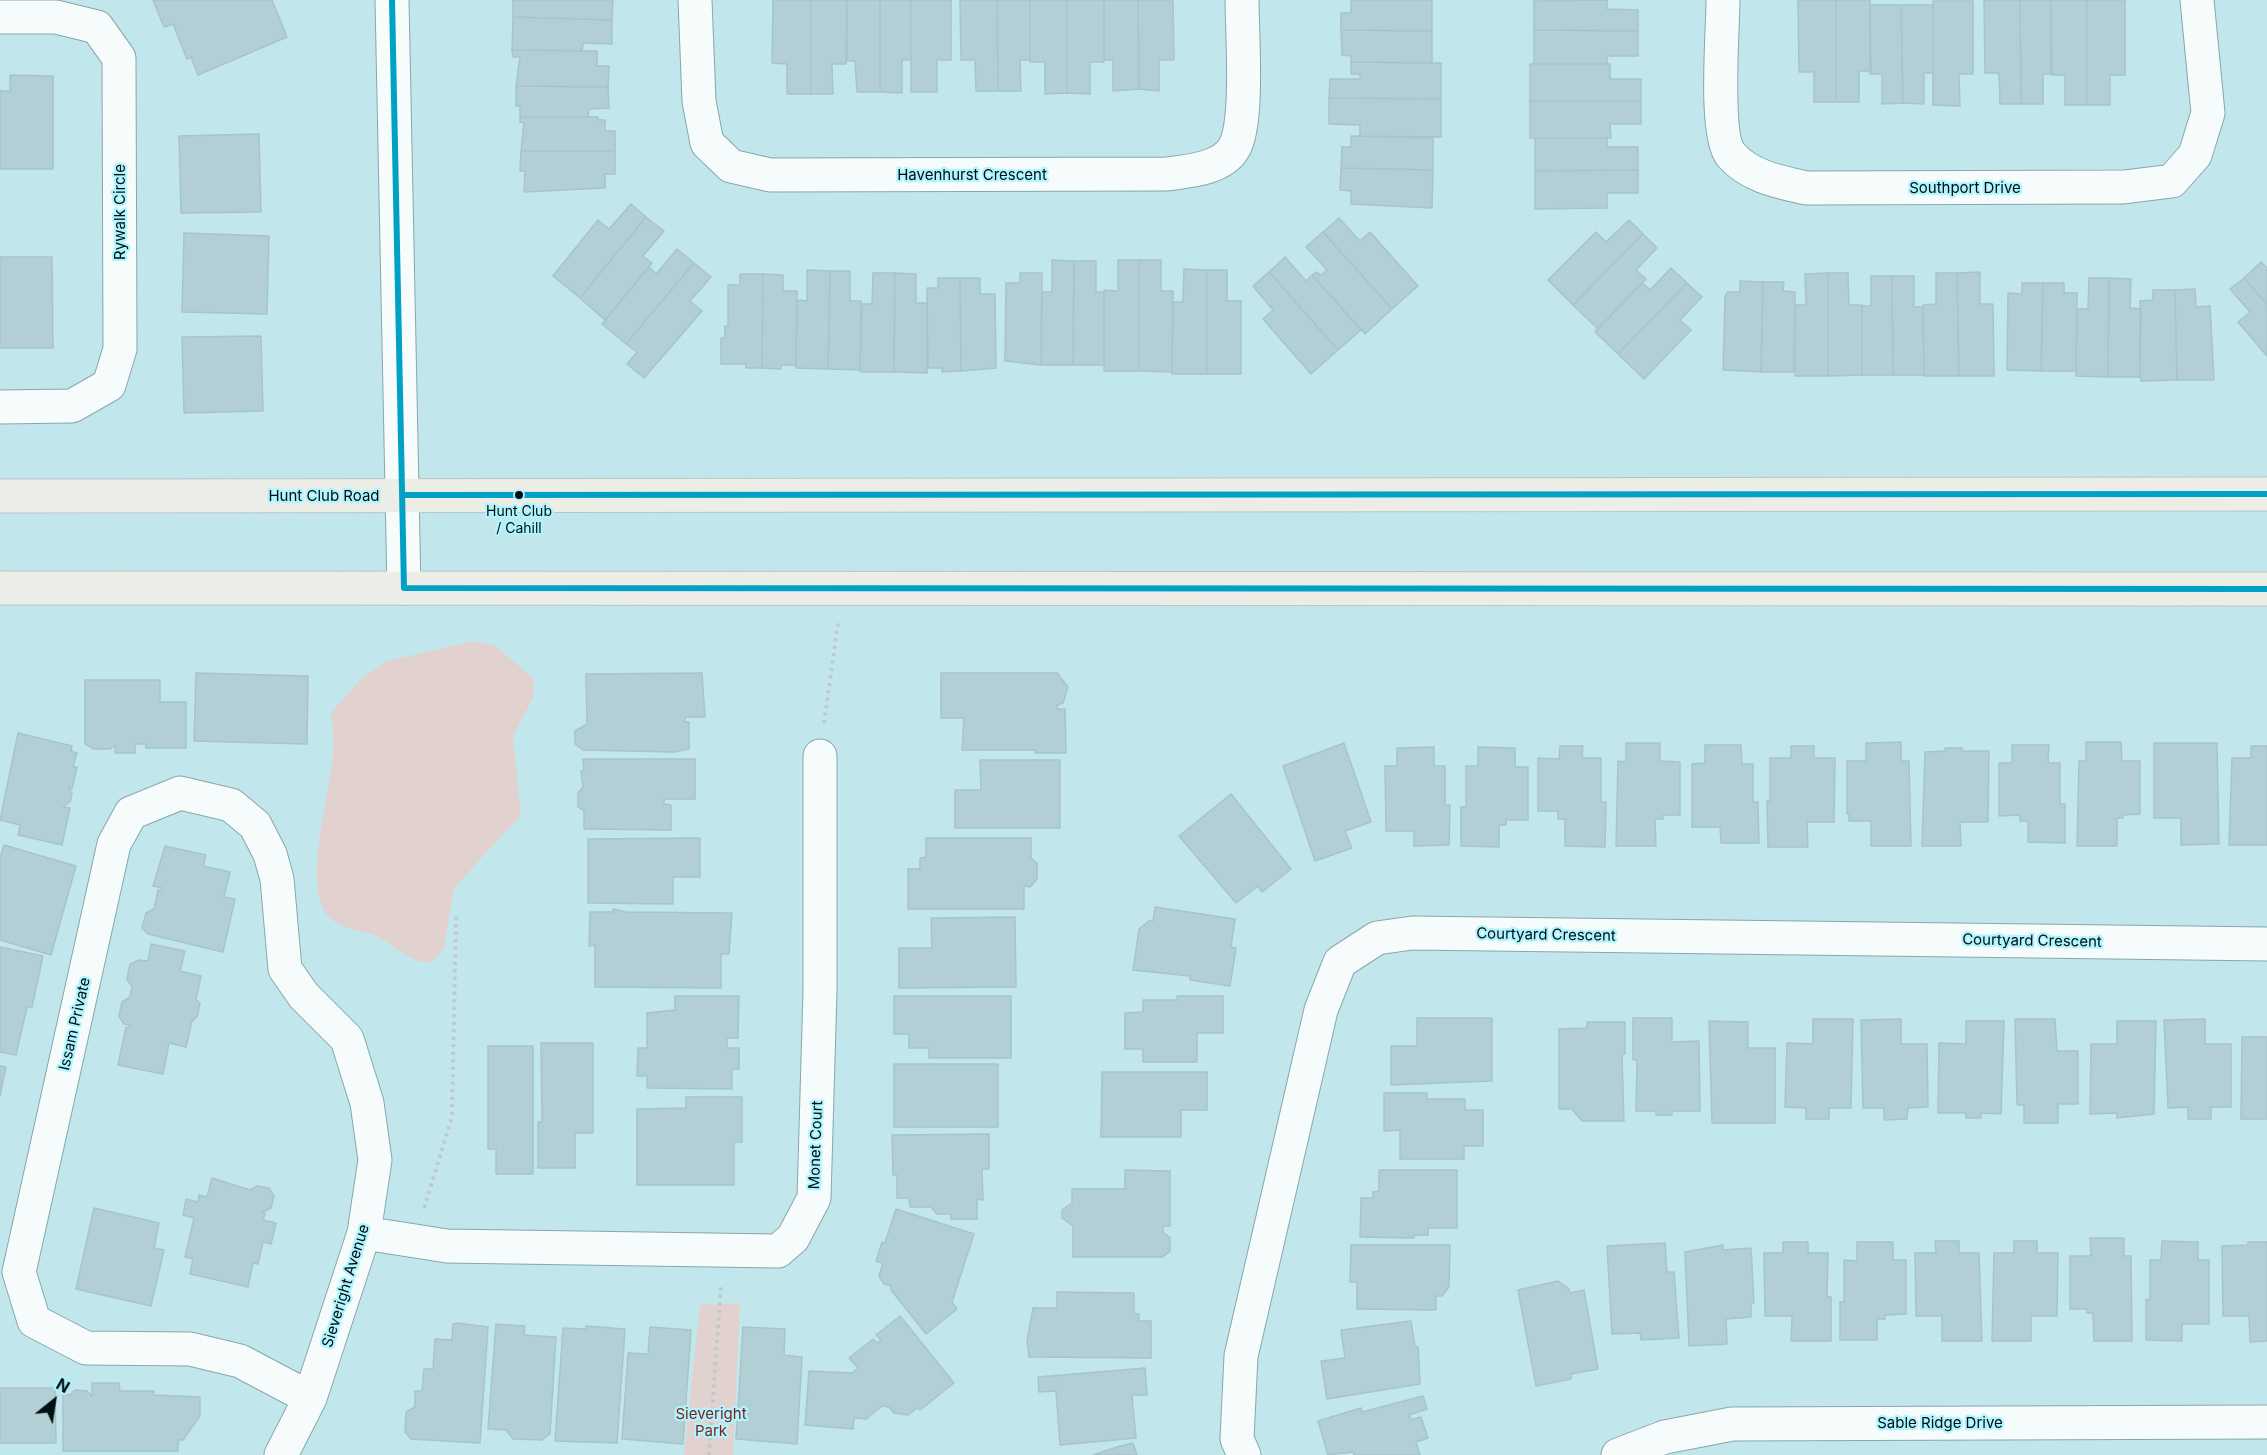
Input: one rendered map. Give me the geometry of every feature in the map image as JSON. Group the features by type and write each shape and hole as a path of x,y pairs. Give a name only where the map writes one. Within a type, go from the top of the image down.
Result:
{"main road":[{"name":"Hunt Club Road","path":"0,496 2267,494"},
{"path":"0,588 2267,589"}],"street":[{"path":"392,0 404,588"},
{"name":"Havenhurst Crescent","path":"695,0 699,101 707,143 731,166 770,175 1167,174 1208,169 1234,149 1242,122 1242,0"},
{"name":"Southport Drive","path":"1723,0 1721,122 1730,154 1763,177 1806,188 2124,187 2172,181 2195,155 2208,113 2197,0"},
{"name":"Rywalk Circle","path":"0,17 56,17 97,27 119,58 120,349 110,385 72,406 0,407"},
{"name":"Monet Court","path":"364,1233 447,1246 723,1251 778,1251 793,1238 814,1198 820,991 820,756"},
{"name":"Issam Private","path":"310,1398 240,1361 190,1349 86,1348 34,1321 19,1272 114,844 130,813 180,793 231,805 255,825 270,854 277,879 285,969 304,996 347,1039"},
{"name":"Courtyard Crescent","path":"1244,1455 1237,1439 1240,1356 1321,1010 1340,962 1377,938 1412,933 2267,944"},
{"name":"Sieveright Avenue","path":"281,1455 310,1398 364,1233 375,1160 367,1103 347,1039"},
{"name":"Sable Ridge Drive","path":"1618,1455 1665,1437 1732,1424 2267,1422"}],"path":[{"path":"820,756 843,590"},
{"path":"412,1242 452,1117 456,916"},
{"path":"708,1455 723,1251"}],"green space":[{"path":"475,641 494,645 534,679 533,698 513,736 521,815 454,888 444,948 432,962 425,962 410,957 376,936 334,922 321,903 317,884 317,861 333,750 331,713 362,678 386,661"},
{"name":"Sieveright Park","path":"740,1303 733,1455 684,1455 700,1305"}],"building":[{"path":"153,0 272,0 287,37 198,75 191,57 187,59 173,24 164,27"},
{"path":"513,0 613,0 612,20 513,17"},
{"path":"773,0 811,0 811,94 787,94 787,64 772,63"},
{"path":"811,0 847,0 846,64 832,64 833,94 811,94"},
{"path":"847,0 880,0 880,92 857,92 855,61 847,61"},
{"path":"880,0 911,0 911,60 902,60 902,93 880,92"},
{"path":"911,0 951,0 951,60 937,60 937,92 911,92"},
{"path":"960,0 997,0 998,91 976,91 975,60 961,60"},
{"path":"997,0 1030,0 1030,60 1020,60 1021,91 998,91"},
{"path":"1030,0 1067,0 1067,93 1045,94 1045,62 1030,62"},
{"path":"1067,0 1104,0 1104,62 1090,62 1090,94 1067,93"},
{"path":"1104,0 1138,0 1139,89 1113,91 1113,60 1104,60"},
{"path":"1138,0 1173,0 1174,60 1159,60 1159,91 1139,89"},
{"path":"1351,0 1432,0 1432,31 1341,30 1341,13 1351,13"},
{"path":"1607,0 1607,9 1638,10 1638,31 1534,30 1534,1"},
{"path":"1798,0 1836,0 1836,102 1814,102 1814,72 1799,72"},
{"path":"1836,0 1870,0 1871,71 1859,71 1859,102 1836,102"},
{"path":"1984,0 2020,0 2021,104 2000,104 1999,73 1985,73"},
{"path":"2020,0 2051,0 2052,74 2043,74 2043,104 2021,104"},
{"path":"2051,0 2087,0 2087,105 2065,105 2065,75 2051,75"},
{"path":"2087,0 2125,0 2125,75 2110,75 2110,105 2087,105"},
{"path":"1933,1 1973,1 1973,74 1959,74 1960,106 1933,105"},
{"path":"1870,5 1901,5 1903,103 1882,104 1882,74 1870,74"},
{"path":"1901,5 1933,5 1933,73 1924,73 1924,104 1903,103"},
{"path":"513,17 612,20 612,44 583,43 582,51 512,50"},
{"path":"1341,30 1432,31 1432,63 1351,62 1351,56 1342,55"},
{"path":"1534,30 1638,31 1638,56 1607,56 1607,64 1534,64"},
{"path":"512,50 597,51 597,66 609,66 608,87 516,86 520,57 513,57"},
{"path":"1351,62 1441,63 1441,99 1329,98 1330,79 1360,79 1360,74 1351,74"},
{"path":"1530,64 1610,64 1610,79 1641,79 1641,101 1530,101"},
{"path":"10,75 53,76 53,169 0,169 0,91 10,91"},
{"path":"516,86 608,87 609,108 589,109 588,117 520,117 520,106 516,106"},
{"path":"1329,98 1441,99 1441,137 1360,136 1360,125 1329,124"},
{"path":"1530,101 1641,101 1641,124 1610,124 1611,138 1530,138"},
{"path":"520,117 598,117 598,120 605,120 605,131 615,131 615,151 521,151 524,123 520,122"},
{"path":"259,134 261,212 181,213 179,136"},
{"path":"1351,136 1433,138 1433,170 1341,168 1342,147 1351,147"},
{"path":"1535,138 1607,138 1607,147 1638,147 1638,170 1535,171"},
{"path":"521,151 615,151 615,174 605,174 605,188 524,192 525,171 520,171"},
{"path":"1341,168 1433,170 1432,208 1351,204 1351,191 1340,190"},
{"path":"1638,170 1638,193 1607,193 1607,208 1535,209 1535,171"},
{"path":"631,204 646,217 580,298 553,276 598,220 609,229"},
{"path":"646,217 664,231 643,256 652,263 605,320 580,298"},
{"path":"1339,218 1360,241 1370,232 1418,286 1392,309 1323,232"},
{"path":"1629,220 1643,234 1573,305 1548,280 1596,232 1606,242"},
{"path":"1323,232 1392,309 1365,334 1312,275 1317,272 1321,275 1327,270 1306,247"},
{"path":"184,233 269,236 267,314 182,312"},
{"path":"1643,234 1657,248 1636,270 1646,279 1598,329 1573,305"},
{"path":"677,249 694,263 626,344 602,324 649,267 656,274"},
{"path":"0,257 52,257 53,348 0,348"},
{"path":"1285,257 1306,281 1312,275 1361,330 1338,350 1269,272"},
{"path":"1052,260 1074,261 1073,365 1041,365 1042,292 1052,292"},
{"path":"1118,260 1139,260 1139,371 1104,371 1104,290 1118,291"},
{"path":"1139,260 1161,260 1161,291 1173,291 1172,372 1139,371"},
{"path":"1074,261 1096,261 1096,292 1104,292 1104,365 1073,365"},
{"path":"2261,262 2267,268 2267,304 2244,278"},
{"path":"694,263 711,277 690,301 702,311 644,378 627,364 637,352 626,344"},
{"path":"1671,268 1687,283 1618,354 1595,332 1642,283 1650,290"},
{"path":"1184,269 1207,270 1207,374 1172,374 1173,302 1183,302"},
{"path":"807,270 830,271 828,369 796,368 797,300 807,301"},
{"path":"1207,270 1227,270 1227,301 1241,301 1241,374 1207,374"},
{"path":"830,271 850,271 850,301 861,301 860,370 828,369"},
{"path":"1269,272 1338,350 1311,374 1263,319 1273,310 1253,286"},
{"path":"1980,272 1980,304 1993,304 1994,376 1959,376 1957,273"},
{"path":"873,273 895,273 894,372 861,372 860,370 862,304 872,304"},
{"path":"895,273 916,274 916,303 927,303 927,373 894,372"},
{"path":"1020,273 1042,273 1041,365 1005,361 1006,283 1020,283"},
{"path":"1828,273 1828,376 1795,376 1795,305 1806,305 1805,274"},
{"path":"1828,273 1848,273 1849,305 1862,305 1862,375 1828,376"},
{"path":"1936,273 1957,273 1959,376 1924,376 1923,305 1936,304"},
{"path":"740,274 763,274 762,368 746,368 746,364 721,364 721,338 725,338 725,326 728,326 728,285 740,285"},
{"path":"763,274 783,275 783,291 797,291 796,365 781,365 781,369 762,368"},
{"path":"1871,276 1892,276 1893,375 1862,375 1862,306 1871,306"},
{"path":"1892,276 1914,276 1914,307 1923,307 1924,375 1893,375"},
{"path":"938,278 960,278 961,371 942,372 942,368 928,368 927,288 938,288"},
{"path":"960,278 980,278 980,294 995,294 996,368 961,371"},
{"path":"2089,278 2109,278 2108,377 2076,376 2077,309 2088,309"},
{"path":"2109,278 2131,279 2130,308 2141,309 2140,377 2108,377"},
{"path":"2244,278 2267,304 2267,356 2238,322 2250,312 2230,289"},
{"path":"1740,281 1763,282 1761,372 1723,370 1725,298 1727,292 1740,292"},
{"path":"1763,282 1784,282 1783,291 1795,292 1794,372 1761,372"},
{"path":"1687,283 1702,297 1680,320 1691,330 1644,379 1618,354"},
{"path":"2022,283 2043,283 2041,371 2007,370 2008,293 2022,294"},
{"path":"2043,283 2064,283 2064,293 2077,293 2076,371 2041,371"},
{"path":"2195,289 2196,307 2210,306 2214,380 2177,380 2175,290"},
{"path":"2153,290 2175,290 2177,380 2141,381 2140,301 2153,300"},
{"path":"261,336 263,411 184,413 182,337"},
{"path":"196,673 308,676 307,744 194,741"},
{"path":"702,673 705,717 685,717 685,722 689,722 689,749 674,752 583,750 575,744 575,731 587,724 586,674"},
{"path":"941,673 1057,673 1068,687 1063,703 1057,705 1057,709 1065,709 1066,753 1035,753 1035,750 962,750 964,718 941,718"},
{"path":"85,680 160,680 160,702 186,702 186,748 146,748 146,744 135,744 135,753 115,753 115,745 110,749 94,749 85,744"},
{"path":"18,733 72,746 71,751 77,753 73,767 77,767 72,789 68,788 72,793 70,802 63,807 70,808 62,845 18,835 20,825 0,820"},
{"path":"1901,742 1901,761 1909,761 1911,846 1871,846 1871,821 1849,821 1849,814 1847,814 1847,761 1866,761 1866,743"},
{"path":"2086,742 2121,742 2122,761 2140,761 2140,814 2123,815 2123,818 2117,818 2117,846 2077,846 2079,761 2086,761"},
{"path":"1344,743 1371,822 1345,831 1352,848 1315,861 1283,766"},
{"path":"1626,743 1660,743 1660,761 1680,762 1680,815 1663,815 1663,819 1655,819 1656,846 1616,846 1618,761 1626,762"},
{"path":"2154,743 2217,743 2219,844 2181,845 2181,818 2154,818"},
{"path":"1705,745 1741,745 1742,764 1753,764 1753,802 1758,802 1759,843 1721,843 1720,827 1692,827 1692,764 1705,763"},
{"path":"2012,745 2049,745 2048,763 2060,763 2060,804 2065,804 2065,843 2028,842 2028,821 2020,821 2020,815 1999,816 1999,763 2012,763"},
{"path":"1560,746 1583,746 1582,758 1601,758 1601,802 1606,802 1605,847 1565,846 1565,819 1558,819 1558,811 1538,811 1538,758 1559,759"},
{"path":"1791,746 1814,746 1814,758 1835,758 1834,822 1807,822 1808,847 1768,847 1767,801 1770,801 1770,758 1791,758"},
{"path":"2251,746 2267,746 2267,845 2229,845 2232,758 2251,758"},
{"path":"1434,747 1434,766 1445,766 1445,805 1450,805 1449,845 1414,846 1414,831 1386,831 1385,766 1397,766 1397,748"},
{"path":"1478,747 1515,748 1515,767 1528,767 1528,820 1506,820 1506,825 1499,825 1499,847 1461,846 1461,807 1466,807 1466,766 1478,766"},
{"path":"1945,748 1962,748 1962,751 1989,751 1988,822 1960,822 1961,846 1922,846 1925,752 1945,751"},
{"path":"583,759 695,759 695,799 664,799 664,804 671,805 671,830 584,829 584,811 578,807 578,793 583,787 581,771 584,771"},
{"path":"980,760 1060,760 1060,828 955,828 955,790 981,790"},
{"path":"1231,794 1291,869 1262,892 1258,886 1236,903 1179,836"},
{"path":"700,838 700,877 673,877 673,904 588,903 588,839"},
{"path":"926,838 1031,838 1031,858 1037,863 1037,879 1030,887 1024,886 1024,909 908,909 908,869 920,869 920,858 926,857"},
{"path":"4,845 76,866 51,955 0,940 0,858"},
{"path":"165,846 206,855 203,866 230,872 224,897 235,899 223,952 148,934 142,928 146,913 154,909 158,890 161,891 162,888 153,886"},
{"path":"1155,907 1235,919 1231,947 1236,948 1230,986 1190,980 1190,976 1133,970 1139,929 1149,921 1153,921"},
{"path":"613,909 626,912 732,913 729,954 721,954 721,988 595,987 595,945 589,946 590,912 613,912"},
{"path":"1015,917 1016,987 899,988 899,948 932,948 931,918"},
{"path":"151,944 185,951 180,971 201,976 196,999 200,1004 197,1017 192,1021 186,1047 169,1043 163,1074 118,1065 126,1027 129,1028 130,1025 124,1024 119,1016 122,1002 130,997 132,987 127,979 130,964 139,960 148,961"},
{"path":"0,947 43,956 32,1007 27,1007 16,1055 0,1052"},
{"path":"675,996 739,996 738,1038 727,1038 727,1048 739,1048 739,1069 732,1069 732,1089 647,1088 647,1076 637,1076 638,1048 647,1048 647,1013 675,1010"},
{"path":"894,996 1011,996 1011,1058 929,1058 929,1048 909,1048 909,1034 894,1034"},
{"path":"1177,996 1223,996 1223,1033 1197,1033 1197,1062 1143,1062 1143,1049 1125,1049 1125,1013 1143,1012 1143,1000 1177,1000"},
{"path":"1417,1018 1492,1018 1492,1081 1391,1085 1391,1046 1417,1046"},
{"path":"1633,1018 1672,1018 1672,1042 1699,1041 1700,1111 1672,1111 1672,1115 1656,1115 1656,1111 1636,1111 1637,1060 1633,1060"},
{"path":"1813,1019 1853,1019 1851,1108 1829,1108 1829,1119 1806,1119 1806,1108 1785,1107 1787,1043 1813,1044"},
{"path":"1901,1019 1901,1044 1927,1044 1928,1107 1908,1108 1907,1119 1884,1120 1884,1108 1863,1108 1861,1020"},
{"path":"2015,1019 2055,1019 2057,1051 2078,1051 2078,1104 2058,1104 2058,1123 2024,1123 2024,1105 2017,1105"},
{"path":"2205,1019 2205,1044 2231,1044 2231,1107 2211,1107 2211,1119 2188,1119 2188,1107 2168,1108 2164,1020"},
{"path":"1709,1021 1748,1022 1748,1048 1775,1048 1775,1123 1712,1123"},
{"path":"1966,1021 2004,1021 2001,1114 1981,1113 1981,1118 1966,1118 1966,1113 1938,1113 1939,1043 1966,1044"},
{"path":"2117,1021 2156,1021 2154,1114 2117,1118 2117,1113 2090,1114 2091,1044 2117,1044"},
{"path":"1587,1022 1625,1022 1625,1054 1622,1054 1624,1121 1582,1121 1572,1109 1559,1109 1559,1029 1587,1028"},
{"path":"2242,1037 2267,1037 2267,1119 2241,1119"},
{"path":"541,1043 593,1043 593,1133 575,1133 575,1168 538,1168 538,1122 542,1122"},
{"path":"488,1046 533,1046 533,1174 496,1174 496,1149 488,1149"},
{"path":"894,1064 998,1064 998,1127 894,1127"},
{"path":"0,1066 6,1067 0,1096"},
{"path":"1102,1072 1207,1072 1207,1110 1181,1110 1181,1137 1101,1137"},
{"path":"1384,1093 1427,1093 1427,1099 1465,1099 1465,1110 1483,1110 1483,1146 1464,1146 1464,1159 1400,1159 1400,1130 1384,1131"},
{"path":"686,1097 742,1097 742,1142 734,1142 734,1185 637,1185 637,1109 686,1108"},
{"path":"989,1134 989,1169 982,1169 983,1200 977,1199 977,1219 951,1219 951,1214 937,1214 931,1207 910,1207 909,1198 897,1198 897,1175 893,1175 892,1135"},
{"path":"1125,1170 1170,1171 1170,1226 1163,1226 1163,1232 1170,1238 1170,1251 1163,1257 1073,1257 1073,1226 1062,1218 1062,1210 1072,1203 1072,1189 1125,1189"},
{"path":"1379,1170 1457,1170 1457,1228 1428,1228 1428,1235 1414,1235 1414,1238 1360,1237 1361,1198 1373,1198 1373,1192 1379,1191"},
{"path":"212,1178 250,1190 257,1186 269,1188 274,1196 271,1208 262,1213 265,1214 263,1220 276,1223 271,1244 263,1242 258,1264 253,1263 248,1287 190,1274 193,1259 185,1257 194,1218 183,1215 186,1199 198,1202 199,1195 207,1197"},
{"path":"94,1208 159,1223 154,1248 164,1250 151,1306 76,1289"},
{"path":"896,1209 974,1234 952,1302 957,1309 926,1334 891,1290 891,1286 884,1284 879,1276 883,1263 876,1261 882,1242 885,1243"},
{"path":"2090,1238 2124,1238 2124,1256 2131,1256 2132,1341 2094,1341 2093,1313 2087,1313 2087,1309 2070,1309 2070,1256 2091,1256"},
{"path":"1935,1241 1959,1241 1959,1253 1979,1253 1982,1341 1942,1341 1942,1316 1916,1316 1915,1253 1936,1253"},
{"path":"2014,1241 2037,1241 2037,1253 2058,1253 2057,1316 2031,1316 2031,1341 1992,1341 1994,1253 2014,1253"},
{"path":"2162,1241 2198,1242 2198,1260 2209,1260 2209,1324 2182,1324 2182,1341 2146,1340 2146,1299 2150,1300 2150,1260 2161,1260"},
{"path":"1783,1242 1808,1242 1808,1253 1828,1253 1827,1297 1831,1297 1831,1341 1791,1341 1792,1316 1765,1316 1764,1253 1783,1253"},
{"path":"1857,1242 1893,1242 1893,1260 1906,1260 1906,1314 1885,1315 1885,1319 1877,1319 1877,1340 1840,1340 1840,1302 1844,1302 1844,1260 1857,1261"},
{"path":"2248,1242 2267,1242 2267,1341 2250,1342 2249,1316 2223,1316 2222,1246 2248,1245"},
{"path":"1665,1243 1667,1272 1674,1272 1679,1338 1641,1340 1640,1333 1612,1334 1607,1246"},
{"path":"1351,1245 1450,1245 1449,1287 1442,1296 1436,1296 1436,1310 1357,1309 1357,1282 1350,1282"},
{"path":"1723,1245 1723,1250 1751,1248 1754,1303 1751,1304 1751,1317 1726,1319 1727,1344 1689,1346 1685,1252"},
{"path":"1558,1281 1569,1289 1570,1293 1584,1290 1598,1369 1571,1374 1571,1379 1536,1386 1518,1290"},
{"path":"1057,1292 1134,1293 1134,1314 1139,1314 1139,1321 1151,1321 1151,1358 1029,1357 1027,1341 1033,1308 1057,1308"},
{"path":"900,1316 954,1383 920,1410 917,1408 908,1415 894,1413 889,1407 882,1406 866,1419 854,1418 853,1429 805,1425 809,1371 852,1373 858,1368 849,1358 873,1339 877,1343 881,1340 876,1335"},
{"path":"1411,1321 1415,1347 1418,1347 1420,1384 1327,1399 1321,1361 1345,1358 1341,1330"},
{"path":"453,1324 488,1327 480,1443 411,1439 405,1432 406,1412 415,1407 415,1391 422,1391 424,1369 433,1369 435,1339 452,1340"},
{"path":"496,1324 525,1326 524,1335 556,1337 550,1434 542,1440 513,1439 506,1430 488,1429"},
{"path":"586,1326 625,1329 617,1443 555,1441 563,1328 586,1329"},
{"path":"650,1327 691,1330 683,1444 622,1439 628,1353 648,1354"},
{"path":"743,1327 785,1329 784,1355 802,1357 797,1444 736,1439"},
{"path":"1145,1368 1147,1395 1132,1395 1136,1438 1060,1445 1056,1391 1039,1392 1038,1377"},
{"path":"92,1383 119,1383 120,1391 154,1391 154,1395 200,1397 200,1416 183,1440 178,1440 178,1451 63,1451 63,1395 70,1395 75,1390 87,1391 92,1396"},
{"path":"0,1388 55,1388 56,1443 0,1443"},
{"path":"1423,1396 1427,1409 1409,1415 1411,1420 1421,1417 1428,1438 1416,1442 1420,1455 1354,1455 1353,1452 1328,1455 1318,1421 1361,1408 1362,1412"},
{"path":"1133,1443 1137,1455 1093,1455 1117,1447"}],"transit line":[{"path":"392,0 404,588 2267,589"},
{"path":"402,495 2267,494"}],"place":[{"name":"Hunt Club / Cahill","path":"519,495"}]}
